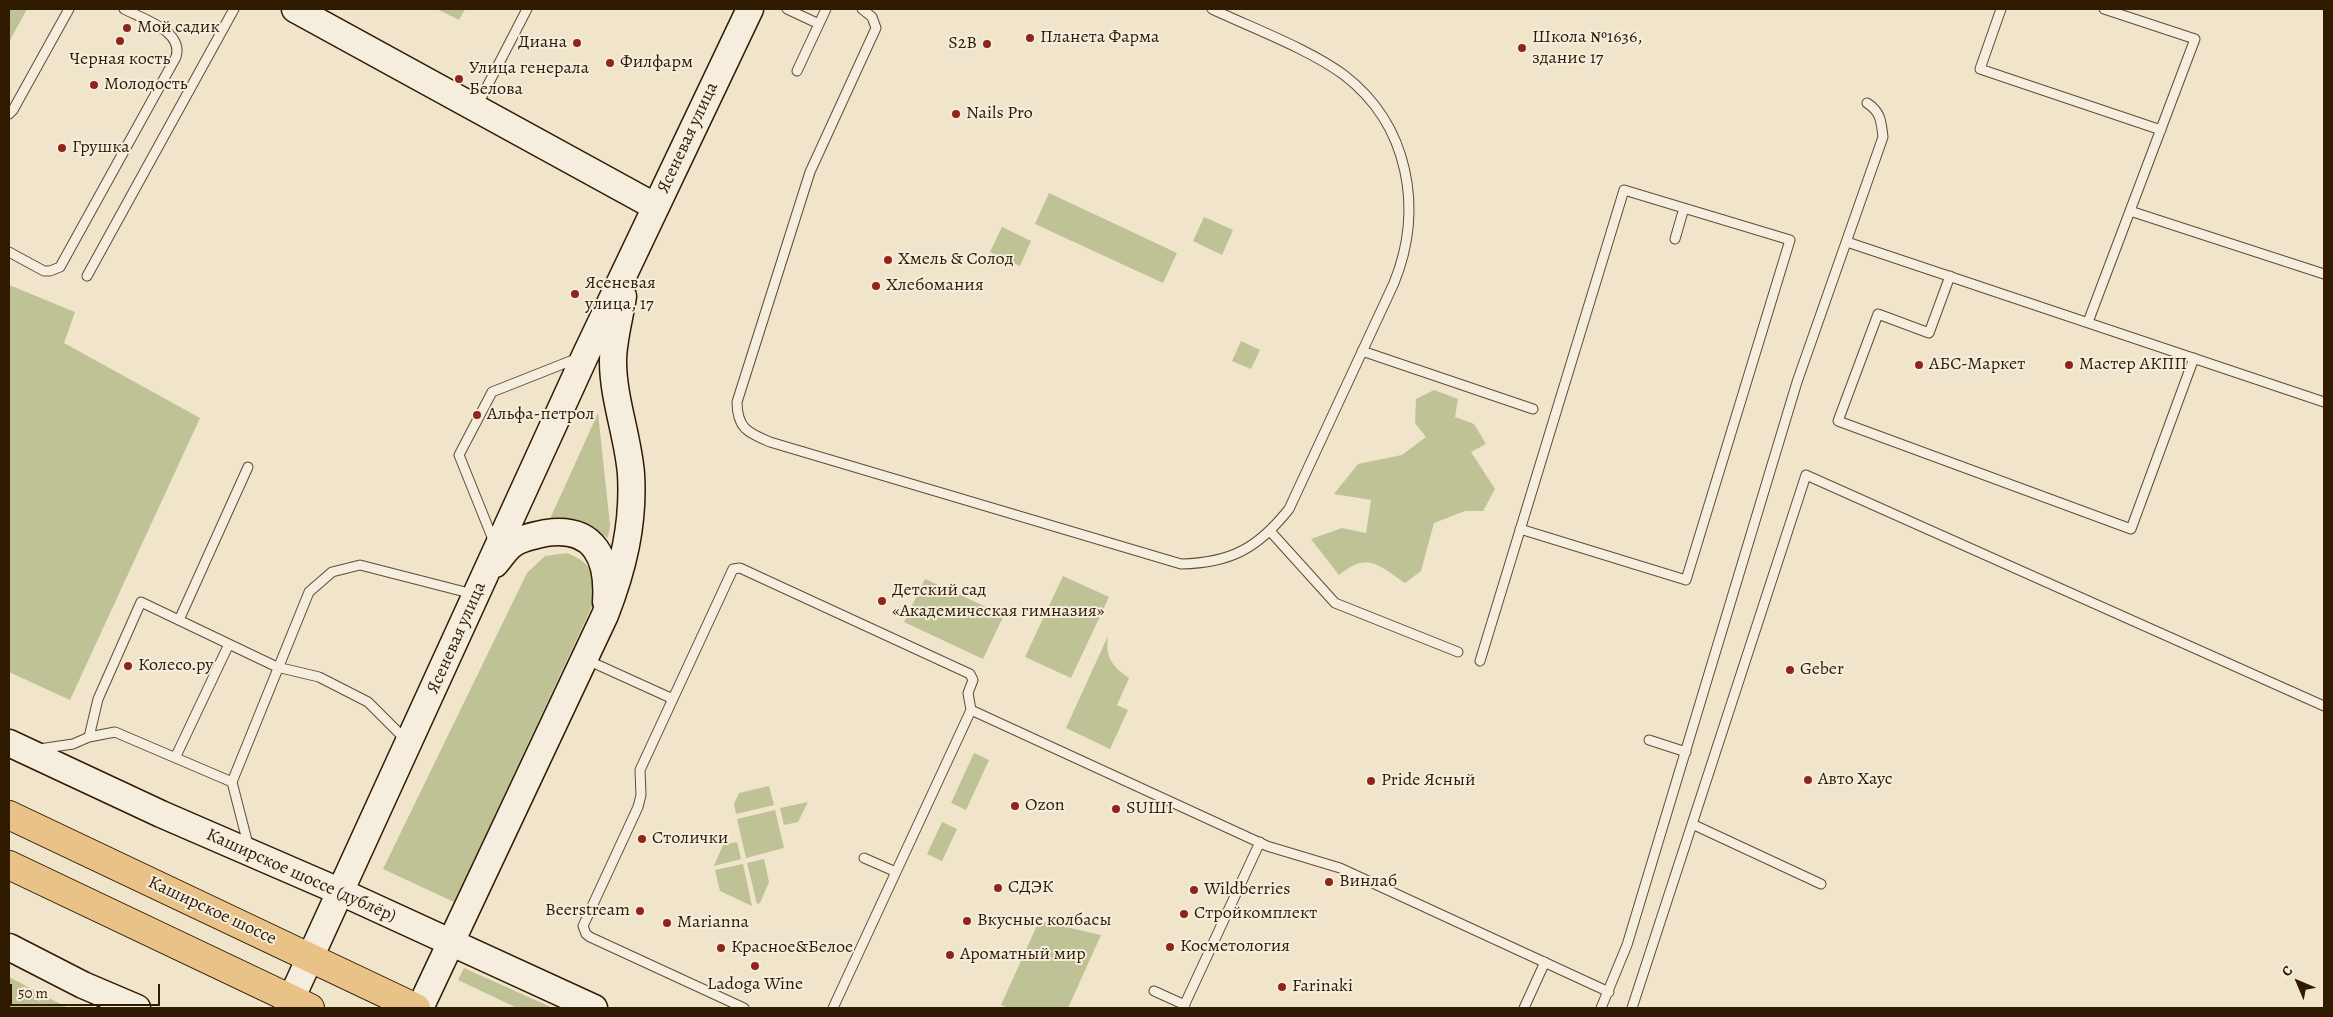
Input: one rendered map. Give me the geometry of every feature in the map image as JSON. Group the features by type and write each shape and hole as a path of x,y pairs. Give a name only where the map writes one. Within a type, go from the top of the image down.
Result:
{"main road":[{"path":"295,9 656,207"},
{"name":"Ясеневая улица","path":"296,1005 310,958 342,892 585,356 750,9"},
{"name":"Ясеневая улица","path":"420,1008 605,615 621,574 628,542 631,473 618,410 613,360 627,268"},
{"path":"487,572 514,543 540,534 564,530 591,541 602,558 607,581 605,615"},
{"name":"Каширское шоссе (дублёр)","path":"17,747 250,853 342,892 594,1008"},
{"name":"Каширское шоссе","path":"9,815 416,1008"},
{"path":"9,865 296,1005"},
{"path":"9,947 83,985 137,1008"}],"lane":[{"path":"9,114 14,110 69,9"},
{"path":"9,252 44,271 50,271 60,266 176,57 178,46 173,36 124,9"},
{"path":"87,276 234,9"},
{"path":"476,108 527,9"},
{"path":"787,9 819,24"},
{"path":"798,71 826,9"},
{"path":"862,9 872,17 876,28 819,151 797,210 737,402 738,417 743,426 751,434 770,442 1166,561 1197,564 1223,559 1254,546 1270,532 1289,509 1401,265 1407,239 1410,207 1405,166 1394,138 1375,106 1344,75 1313,56 1212,9"},
{"path":"2001,9 1980,69 2161,130"},
{"path":"2088,322 2195,39 2104,9"},
{"path":"1601,1008 1627,945 1797,382 1882,137 1880,115 1868,103"},
{"path":"1480,661 1520,529 1624,190 1790,240 1686,580 1520,529"},
{"path":"1675,238 1684,208"},
{"path":"2130,210 2324,274"},
{"path":"1847,242 2324,402"},
{"path":"1950,276 1929,333 1878,314 1838,421 2131,529 2194,358"},
{"path":"1362,350 1533,409"},
{"path":"250,853 232,782 309,592 332,572 360,565 487,572 459,455 492,392 585,356"},
{"path":"179,620 248,467"},
{"path":"1632,1008 1806,475 2324,706"},
{"path":"1270,532 1335,603 1458,652"},
{"path":"744,1008 590,937 584,930 587,917 638,807 641,795 640,770 733,569 738,567 970,674 973,680 968,698 971,710 833,1008"},
{"path":"89,737 98,699 141,602 277,667 319,677 368,702 409,743"},
{"path":"176,756 229,644"},
{"path":"585,658 673,699"},
{"path":"971,710 1260,842 1340,868 1609,992"},
{"path":"17,747 73,744 89,737 116,732 176,756 232,782"},
{"path":"1649,740 1686,752"},
{"path":"1692,824 1821,884"},
{"path":"1154,991 1184,1007 1260,842"},
{"path":"864,858 896,872"},
{"path":"1524,1008 1545,962"}],"green space":[{"path":"9,9 27,9 9,42"},
{"path":"437,9 465,9 459,20"},
{"path":"1049,193 1177,253 1163,283 1035,224"},
{"path":"1204,217 1233,230 1222,255 1193,241"},
{"path":"1002,227 1031,241 1020,266 990,252"},
{"path":"9,285 75,312 64,343 200,418 70,700 9,672"},
{"path":"1241,341 1260,350 1251,369 1232,361"},
{"path":"1434,390 1458,399 1455,417 1474,424 1486,444 1471,452 1495,489 1483,511 1465,511 1434,523 1421,571 1405,583 1380,566 1366,562 1349,568 1339,575 1311,539 1342,528 1366,533 1371,500 1334,494 1358,464 1402,455 1426,437 1415,423 1416,399"},
{"path":"598,413 610,525 608,538 580,524 550,519"},
{"path":"567,553 583,561 588,566 594,584 594,602 454,902 383,869 527,573 545,556"},
{"path":"1063,576 1109,597 1071,678 1025,657"},
{"path":"925,579 1004,615 983,659 904,622"},
{"path":"1108,636 1107,644 1111,661 1129,678 1117,705 1128,710 1110,749 1066,728"},
{"path":"974,753 989,760 966,810 951,803"},
{"path":"769,786 774,805 736,814 734,804 739,793"},
{"path":"808,802 798,822 784,825 780,808"},
{"path":"775,810 784,848 746,858 737,819"},
{"path":"942,822 957,829 942,861 927,854"},
{"path":"737,842 741,859 714,866 723,845"},
{"path":"764,859 769,882 760,903 757,904 747,863"},
{"path":"743,864 752,906 720,891 715,870"},
{"path":"1039,921 1101,935 1068,1008 1008,1008 1001,1005"},
{"path":"464,968 553,1008 517,1008 458,980"},
{"path":"9,977 68,1008 9,1008"}],"place":[{"name":"Мой садик","path":"127,28"},
{"name":"Планета Фарма","path":"1030,38"},
{"name":"Черная кость","path":"120,41"},
{"name":"Диана","path":"577,43"},
{"name":"S2B","path":"987,44"},
{"name":"Школа №1636, здание 17","path":"1522,48"},
{"name":"Филфарм","path":"610,63"},
{"name":"Улица генерала Белова","path":"459,79"},
{"name":"Молодость","path":"94,85"},
{"name":"Nails Pro","path":"956,114"},
{"name":"Грушка","path":"62,148"},
{"name":"Хмель & Солод","path":"888,260"},
{"name":"Хлебомания","path":"876,286"},
{"name":"Ясеневая улица, 17","path":"575,294"},
{"name":"АБС-Маркет","path":"1919,365"},
{"name":"Мастер АКПП","path":"2069,365"},
{"name":"Альфа-петрол","path":"477,415"},
{"name":"Детский сад «Академическая гимназия»","path":"882,601"},
{"name":"Колесо.ру","path":"128,666"},
{"name":"Geber","path":"1790,670"},
{"name":"Авто Хаус","path":"1808,780"},
{"name":"Pride Ясный","path":"1371,781"},
{"name":"Ozon","path":"1015,806"},
{"name":"SUШI","path":"1116,809"},
{"name":"Столички","path":"642,839"},
{"name":"Винлаб","path":"1329,882"},
{"name":"СДЭК","path":"998,888"},
{"name":"Wildberries","path":"1194,890"},
{"name":"Beerstream","path":"640,911"},
{"name":"Стройкомплект","path":"1184,914"},
{"name":"Вкусные колбасы","path":"967,921"},
{"name":"Marianna","path":"667,923"},
{"name":"Косметология","path":"1170,947"},
{"name":"Красное&Белое","path":"721,948"},
{"name":"Ароматный мир","path":"950,955"},
{"name":"Ladoga Wine","path":"755,966"},
{"name":"Farinaki","path":"1282,987"}]}
